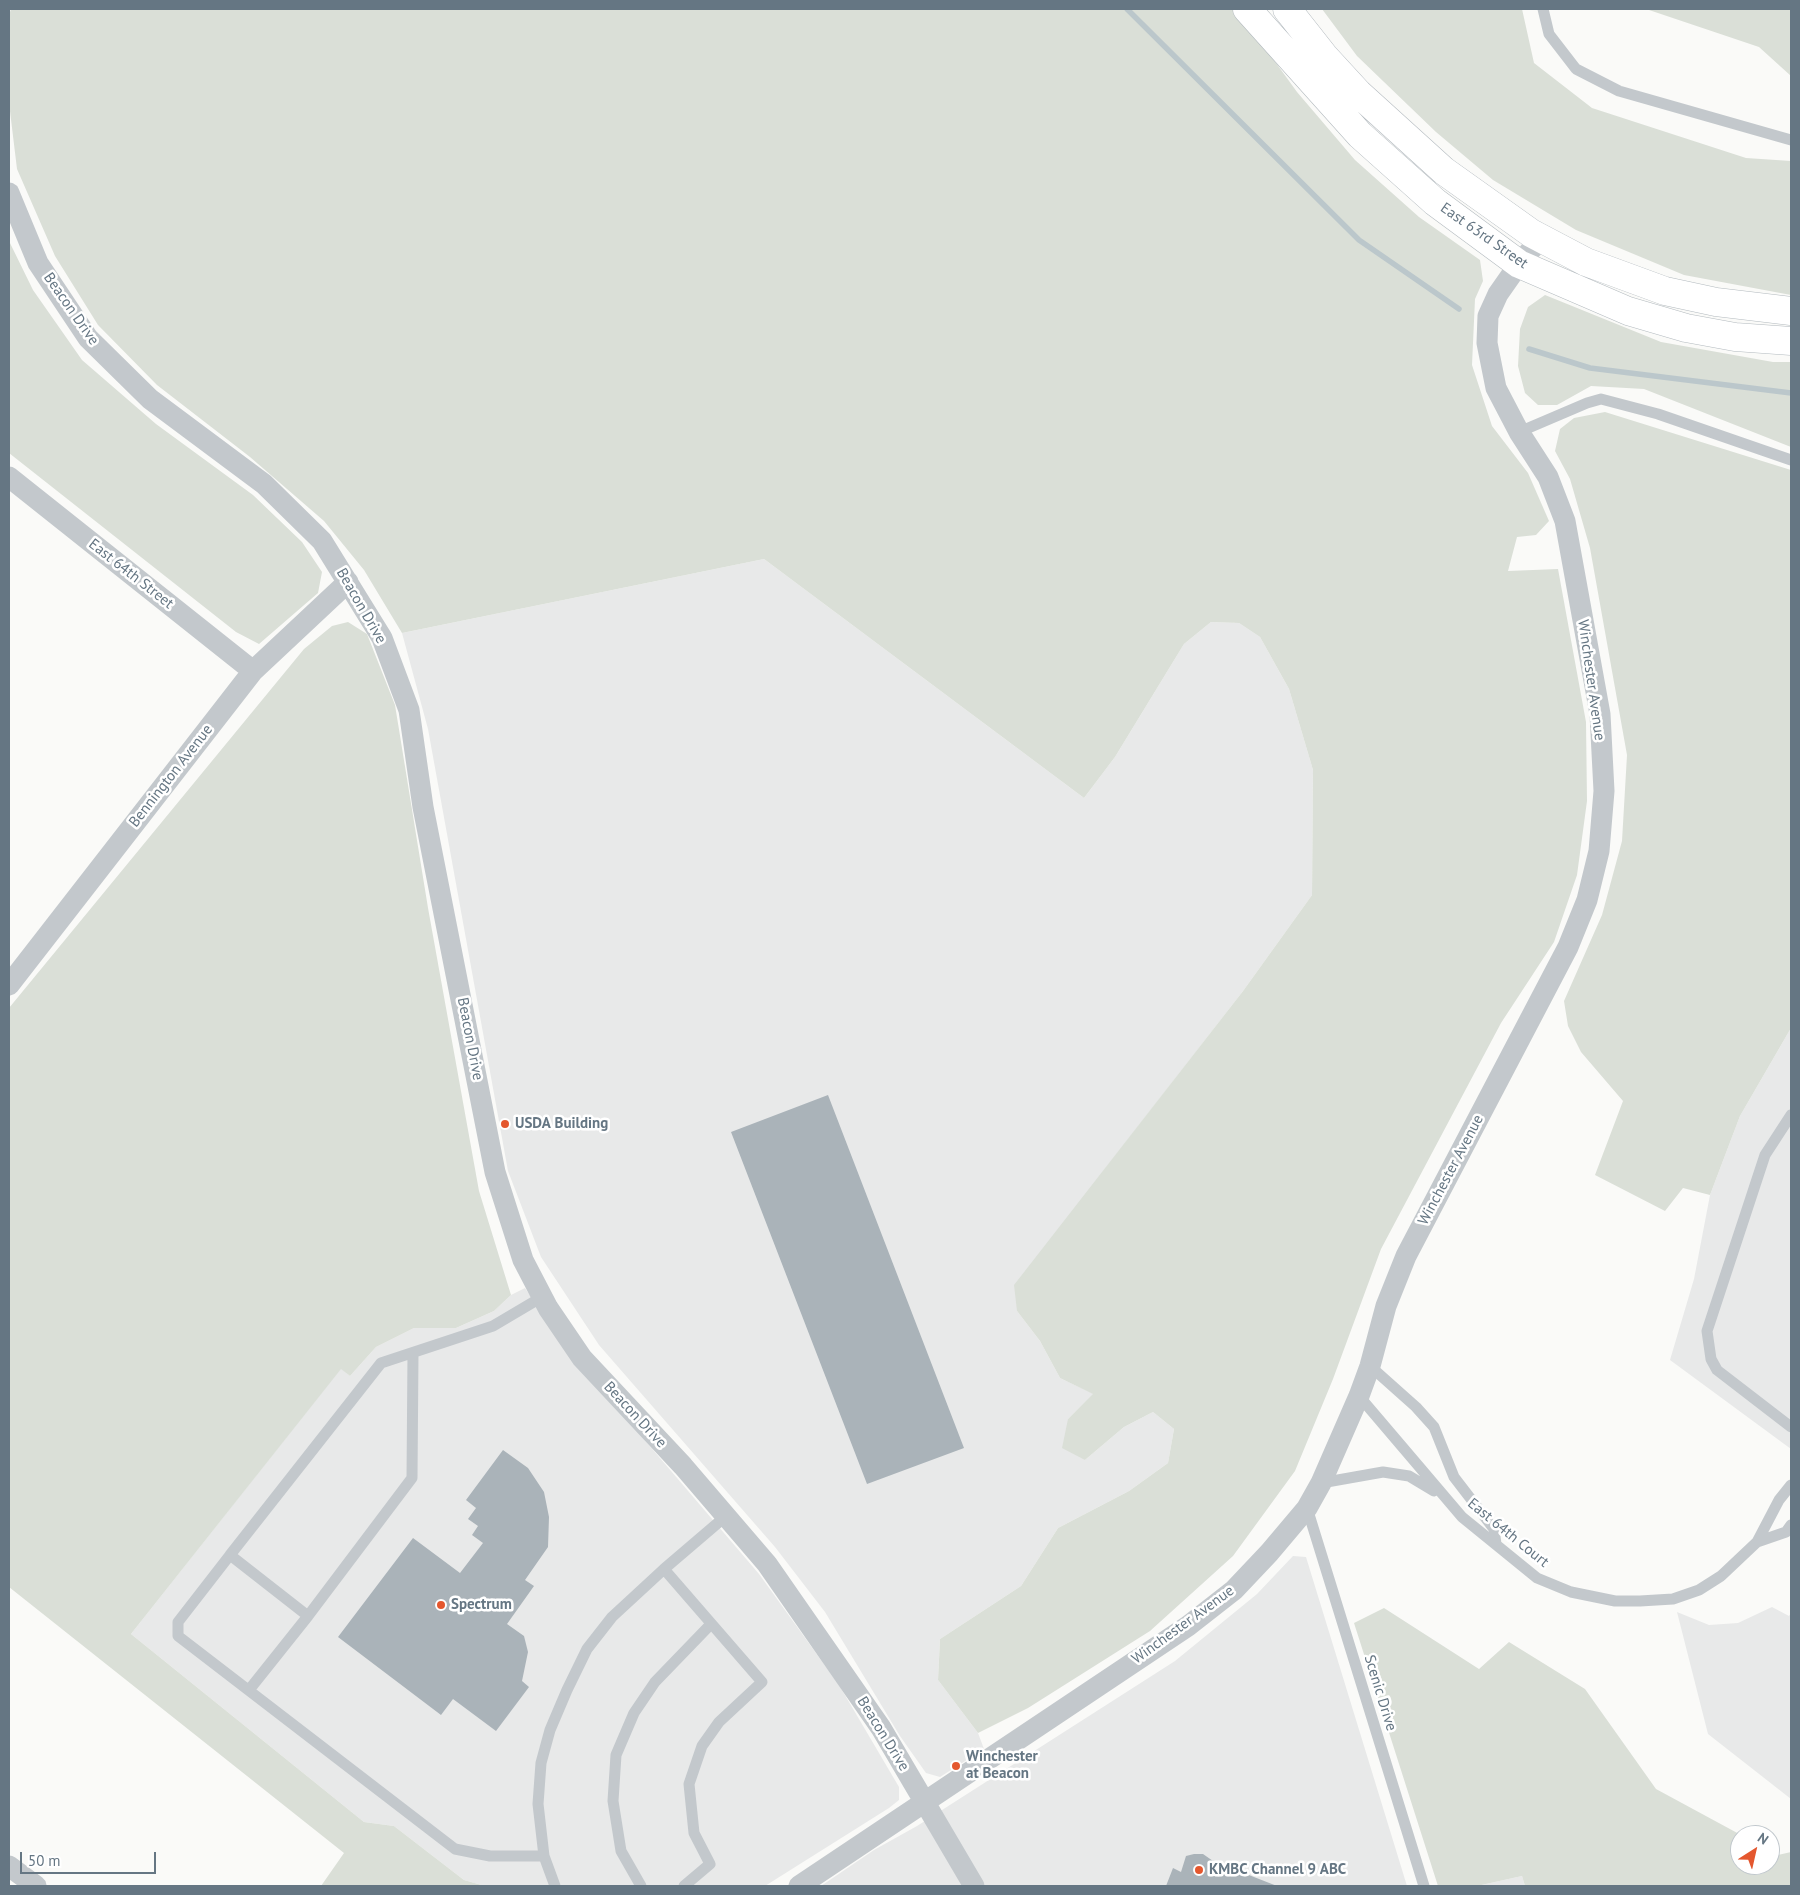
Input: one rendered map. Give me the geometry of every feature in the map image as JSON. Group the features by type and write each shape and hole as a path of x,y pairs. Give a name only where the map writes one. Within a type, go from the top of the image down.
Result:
{"main road":[{"name":"East 63rd Street","path":"1247,9 1360,135 1434,202 1519,264 1628,311 1686,328 1735,337 1791,341"},
{"name":"East 63rd Street","path":"1287,9 1324,56 1358,93 1444,171 1541,238 1586,262 1665,291 1716,302 1791,311"}],"street":[{"name":"Beacon Drive","path":"9,193 38,262 88,338 150,399 264,484 322,541 382,638 409,710 424,807 495,1172 523,1260 542,1297 582,1358 683,1466 773,1572 881,1728 974,1886"},
{"name":"Winchester Avenue","path":"799,1886 1188,1626 1234,1590 1269,1553 1307,1508 1321,1483 1359,1396 1370,1366 1386,1306 1406,1256 1568,947 1587,900 1599,851 1604,791 1600,714 1565,521 1548,477 1519,432 1496,388 1487,343 1488,316 1498,294 1519,264 1541,238"},
{"name":"East 64th Street","path":"9,477 253,671"},
{"name":"Bennington Avenue","path":"9,985 253,671 348,582"},
{"path":"9,1866 36,1886"}],"lane":[{"path":"1543,9 1549,34 1576,69 1619,91 1791,140"},
{"path":"1519,432 1587,403 1601,399 1658,414 1791,460"},
{"path":"1791,1115 1765,1155 1707,1330 1711,1359 1718,1370 1791,1427"},
{"path":"542,1297 493,1326 381,1363 178,1622 178,1636 455,1849 490,1856 544,1856"},
{"path":"249,1690 308,1616 412,1478 413,1353"},
{"path":"1370,1366 1416,1407 1434,1427 1454,1477 1494,1529 1496,1544"},
{"name":"East 64th Court","path":"1359,1396 1462,1518 1537,1578 1571,1592 1615,1601 1640,1602 1673,1599 1700,1590 1721,1576 1757,1542 1779,1500 1791,1485"},
{"path":"1321,1483 1383,1472 1409,1476 1429,1487 1449,1503"},
{"name":"Scenic Drive","path":"1307,1508 1424,1886"},
{"path":"555,1886 544,1856 538,1804 541,1763 550,1730 587,1649 612,1617 726,1516"},
{"name":"East 64th Court","path":"1757,1542 1789,1530"},
{"path":"230,1555 308,1616"},
{"path":"664,1569 762,1682 719,1722 702,1746 689,1784 694,1833 710,1864 684,1886"},
{"path":"642,1886 621,1851 613,1801 616,1754 634,1713 656,1682 712,1624"}],"shaded area":[{"path":"11,9 1237,9 1297,92 1355,160 1419,217 1480,260 1483,281 1475,299 1472,365 1492,426 1528,473 1549,521 1536,535 1517,537 1508,571 1558,569 1586,722 1587,801 1577,875 1554,942 1501,1023 1381,1249 1333,1379 1295,1471 1233,1556 1150,1631 1028,1708 978,1733 938,1680 940,1639 1021,1586 1058,1528 1129,1491 1168,1463 1174,1429 1153,1412 1124,1427 1085,1460 1062,1448 1068,1419 1093,1394 1060,1378 1040,1341 1017,1311 1014,1285 1243,991 1312,895 1313,770 1289,689 1260,637 1239,623 1211,622 1184,644 1115,757 1084,798 764,559 402,633 364,570 324,521 250,457 157,385 98,325 55,256 17,169 9,103 9,15"},
{"path":"1322,9 1522,9 1534,63 1592,108 1746,158 1791,161 1791,295 1684,275 1576,230 1493,180 1436,132 1357,56"},
{"path":"1646,9 1791,9 1791,76 1759,47"},
{"path":"9,241 33,290 82,360 156,424 253,495 302,542 322,572 318,593 259,644 236,632 9,453"},
{"path":"1545,295 1661,342 1773,362 1791,362 1791,447 1644,389 1591,386 1557,405 1538,405 1525,393 1518,366 1520,329 1528,307"},
{"path":"1605,412 1791,470 1791,1028 1740,1116 1710,1195 1683,1188 1665,1211 1595,1175 1623,1101 1581,1052 1568,1026 1564,1001 1602,915 1622,841 1627,755 1590,548 1570,479 1555,451 1560,429 1574,418"},
{"path":"764,559 1084,798 1115,757 1184,644 1211,622 1239,623 1260,637 1289,689 1313,770 1312,895 1243,991 1099,1177 1017,1311 1040,1341 1060,1378 1094,1394 1068,1419 1085,1460 1124,1427 1153,1412 1174,1429 1168,1463 1129,1491 1058,1528 1021,1586 940,1639 938,1680 978,1733 984,1749 940,1777 926,1773 900,1736 825,1612 775,1547 599,1345 541,1257 508,1171 428,729 402,633"},
{"path":"348,622 367,634 395,705 428,908 479,1191 511,1295 494,1311 456,1328 414,1328 376,1347 350,1376 341,1369 131,1634 364,1822 394,1826 464,1880 485,1886 321,1886 344,1853 9,1587 9,1008 304,649 332,626"},
{"path":"1791,1028 1791,1449 1670,1360 1694,1279 1710,1195 1740,1116"},
{"path":"525,1288 566,1348 759,1574 839,1685 899,1787 899,1800 889,1808 765,1886 485,1886 464,1880 394,1826 364,1822 131,1634 341,1368 350,1376 376,1347 414,1328 456,1328 494,1311 511,1295"},
{"path":"1293,1556 1306,1557 1407,1886 821,1886 874,1850 917,1826 1175,1661 1257,1594"},
{"path":"1772,1607 1789,1616 1791,1613 1791,1799 1708,1734 1677,1612 1709,1625 1738,1623"},
{"path":"1384,1608 1479,1669 1509,1642 1585,1689 1656,1789 1730,1829 1730,1875 1780,1875 1780,1855 1791,1852 1791,1886 1525,1886 1522,1876 1477,1886 1438,1886 1354,1623"},
{"path":"1522,1876 1525,1886 1477,1886"}],"building":[{"path":"828,1095 964,1448 867,1484 731,1132"},
{"name":"Spectrum","path":"503,1450 528,1468 544,1492 549,1517 548,1547 525,1580 534,1586 507,1624 524,1636 528,1652 522,1681 529,1687 496,1731 453,1699 441,1715 338,1637 413,1538 460,1573 483,1543 472,1535 478,1526 468,1519 476,1508 466,1500"},
{"name":"KMBC Channel 9 ABC","path":"1203,1854 1213,1861 1277,1886 1166,1886 1173,1868 1181,1872 1186,1856"}],"waterway":[{"path":"1127,9 1359,240 1459,309"},
{"path":"1529,349 1590,368 1791,393"}],"place":[{"name":"USDA Building","path":"505,1124"},
{"name":"Spectrum","path":"441,1605"},
{"name":"Winchester at Beacon","path":"956,1766"},
{"name":"KMBC Channel 9 ABC","path":"1199,1870"}]}
